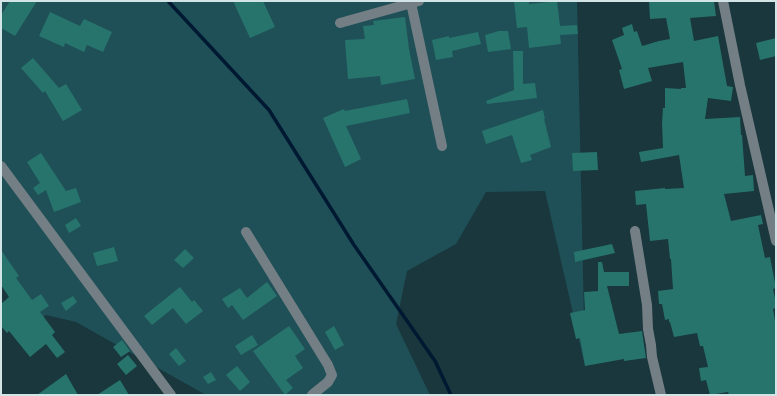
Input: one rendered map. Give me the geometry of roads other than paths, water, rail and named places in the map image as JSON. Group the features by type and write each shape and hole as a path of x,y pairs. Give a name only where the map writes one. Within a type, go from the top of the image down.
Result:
{"street":[{"path":"723,1 740,86 776,241"},
{"path":"340,23 415,2 442,146"},
{"path":"1,166 171,395"},
{"path":"634,231 647,305 648,329 652,358 661,395"},
{"path":"246,232 328,365 332,375 328,382 312,395"}],"waterway":[{"path":"168,1 269,110 354,245 435,361 451,395"}]}
